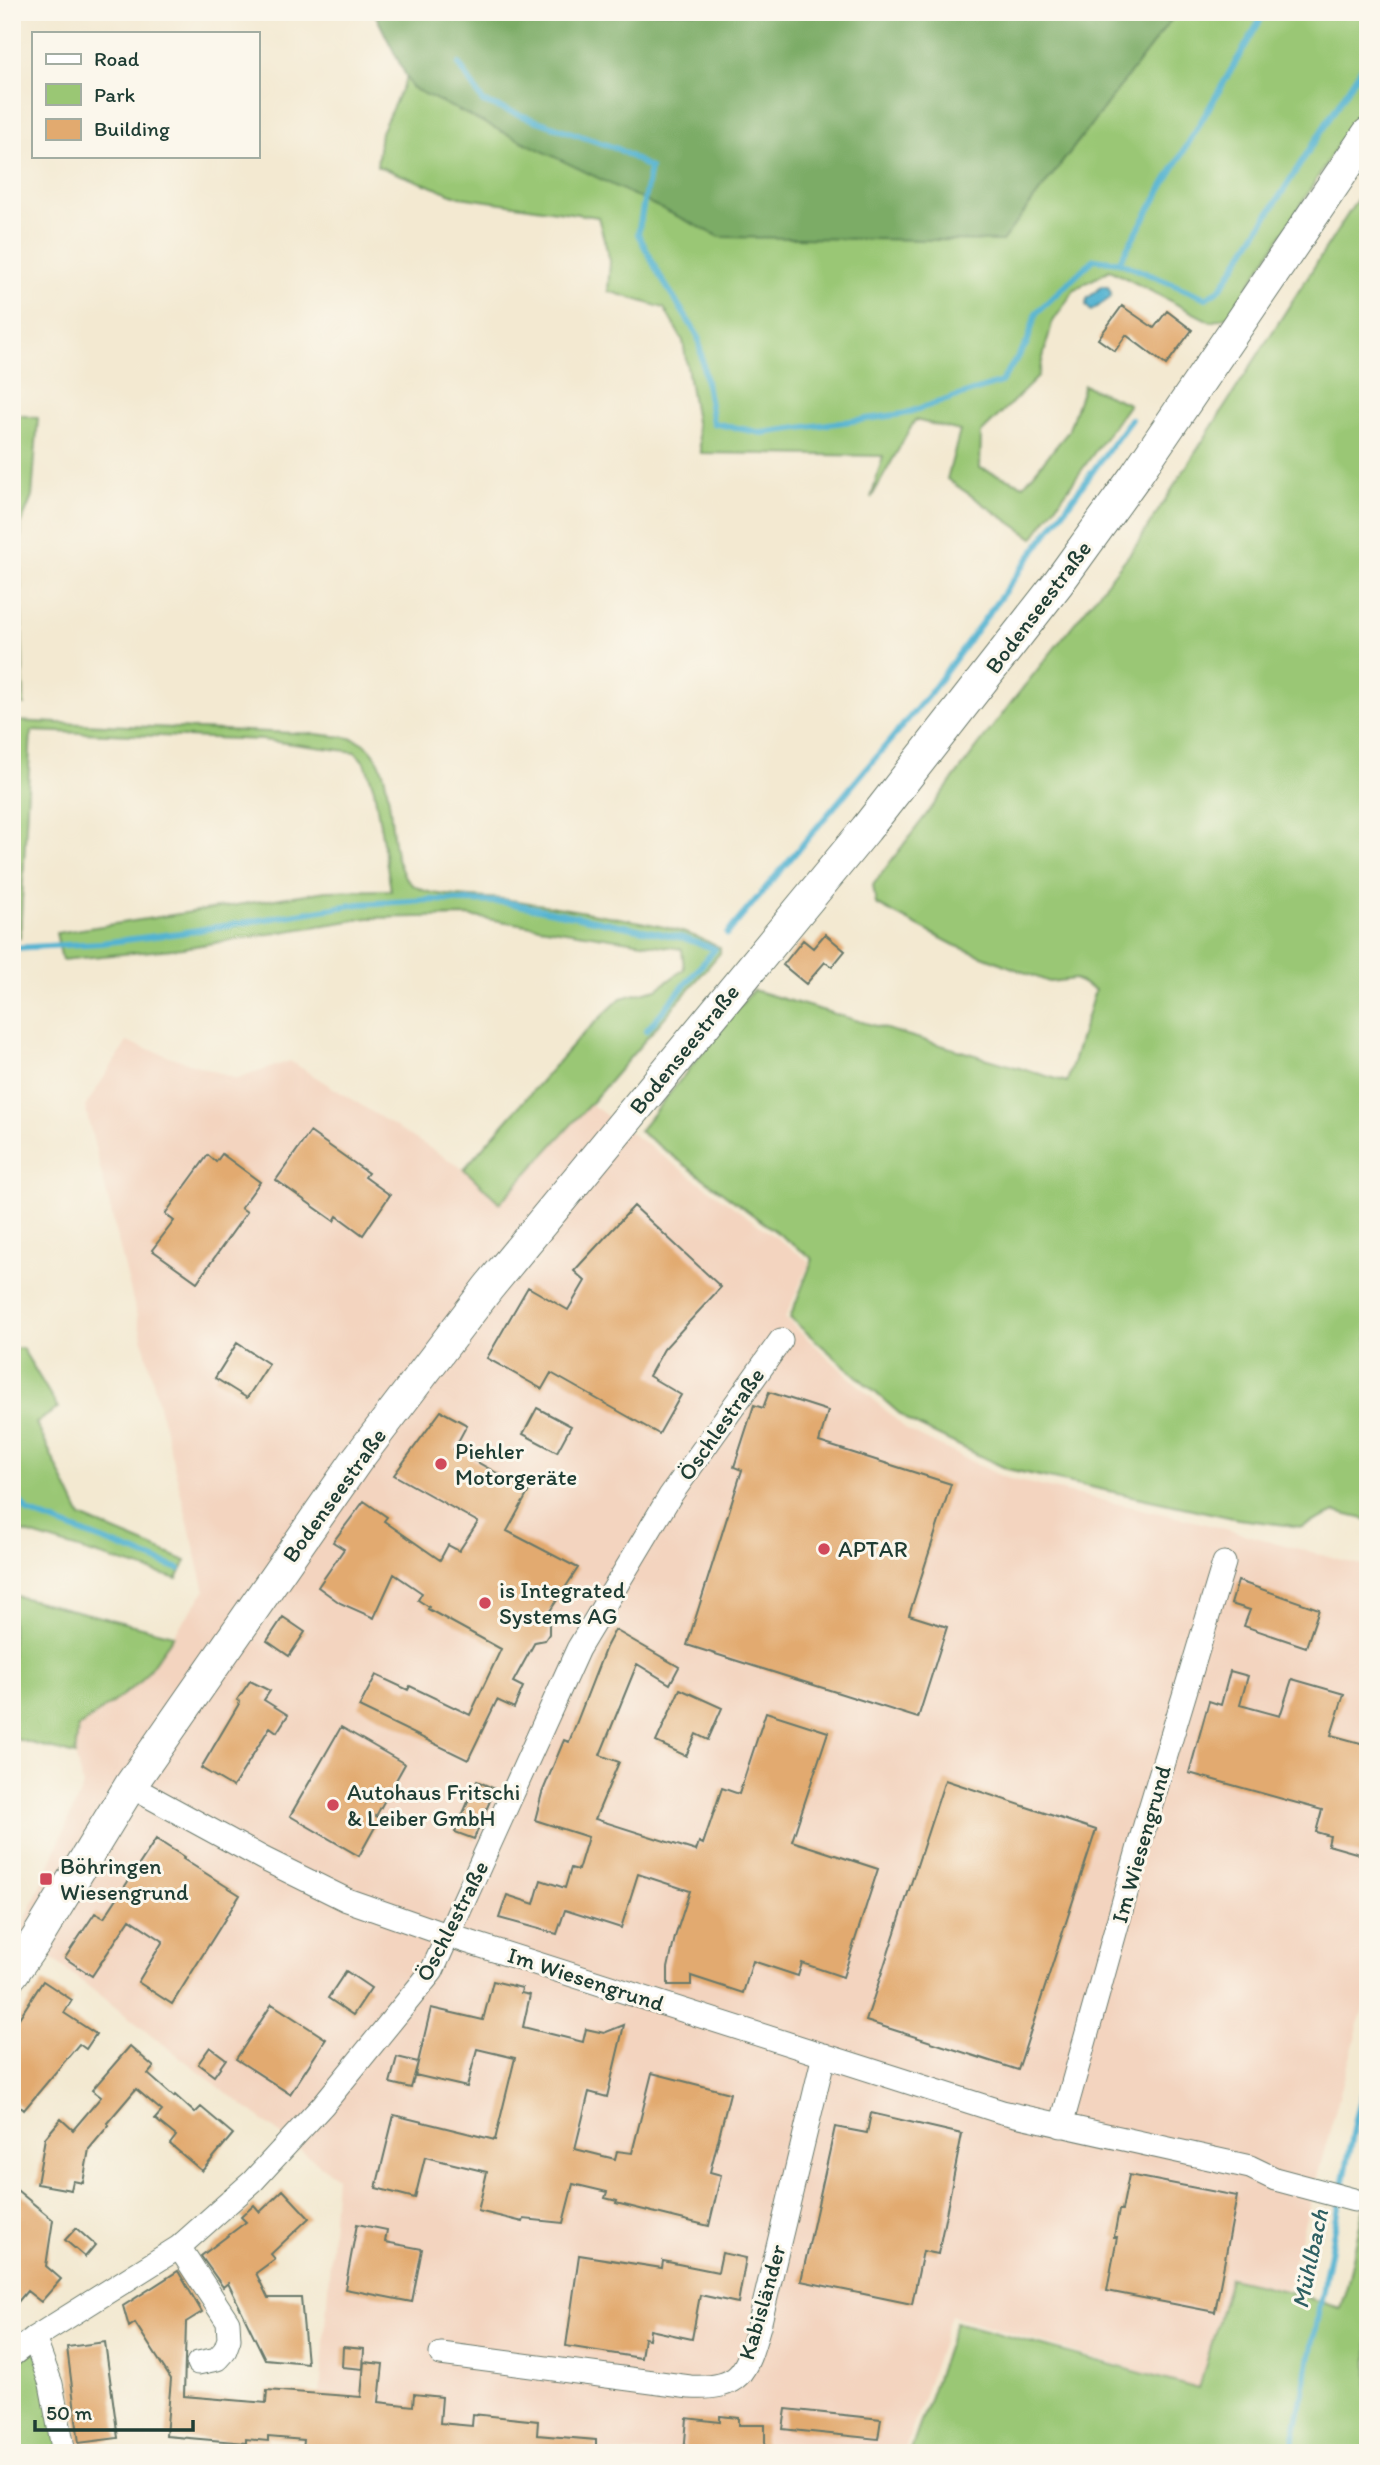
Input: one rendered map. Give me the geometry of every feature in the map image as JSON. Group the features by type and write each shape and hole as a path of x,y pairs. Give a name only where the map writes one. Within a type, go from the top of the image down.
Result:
{"street":[{"name":"Bodenseestraße","path":"12,1974 36,1940 130,1786 356,1461 488,1288 866,829 1058,583 1144,463 1368,134"},
{"name":"Öschlestraße","path":"12,2355 34,2338 179,2247 253,2181 323,2105 432,1971 578,1649 670,1496 781,1340"},
{"name":"Im Wiesengrund","path":"1061,2126 1145,1825 1224,1563"},
{"name":"Im Wiesengrund","path":"130,1786 264,1859 348,1900 450,1936 1002,2112 1250,2166 1275,2179 1344,2197"},
{"name":"Kabisländer","path":"441,2354 690,2387 713,2389 735,2380 749,2360 760,2326 824,2055"},
{"path":"179,2247 229,2322 229,2339 225,2350 217,2359 198,2363"},
{"path":"34,2338 51,2384 64,2453"}],"shaded area":[{"path":"127,1042 237,1079 290,1061 494,1188 578,1095 810,1262 785,1318 907,1430 1005,1478 1198,1522 1368,1567 1368,1991 1286,2291 1230,2278 1199,2389 951,2315 904,2453 316,2453 336,2177 20,1934 83,1786 75,1755 78,1728 140,1682 205,1591 85,1107"}],"green space":[{"path":"374,12 1177,12 1002,241 720,237 412,88"},
{"path":"1177,12 1368,12 1368,95 1229,316 1211,322 1110,270 1075,289 1052,323 1038,377 981,433 980,468 1024,485 1068,432 1084,385 1129,404 1033,538 947,479 960,431 915,420 871,498 883,456 701,453 683,341 664,308 608,291 610,261 598,217 460,197 377,166 381,132 407,77 413,89 1002,241"},
{"path":"1362,192 1368,194 1368,1520 1335,1512 1302,1527 1238,1519 1007,1469 908,1421 790,1318 813,1259 639,1131 753,990 1067,1082 1095,990 1075,979 1049,982 954,945 876,904 873,885 1010,704 1135,547"},
{"path":"12,414 38,418 32,497 21,524 24,705 12,703"},
{"path":"12,721 317,734 354,739 367,746 377,758 388,790 397,858 405,876 413,885 444,895 527,902 648,923 707,941 720,948 720,953 590,1104 500,1203 464,1169 578,1039 621,998 657,989 684,969 682,949 468,916 368,918 183,948 62,960 56,933 326,891 391,890 374,789 365,763 355,752 262,740 31,731 20,937 12,938"},
{"path":"22,1348 58,1408 36,1423 81,1517 186,1561 177,1579 16,1530 12,1525 12,1349"},
{"path":"12,1595 174,1635 140,1682 78,1728 75,1755 12,1738"},
{"path":"1368,2188 1368,2453 910,2453 956,2322 1199,2389 1230,2278 1286,2291 1340,2308"},
{"path":"34,2338 64,2453 12,2453 12,2355"}],"water":[{"path":"1102,286 1108,287 1110,298 1091,311 1086,305 1087,299"}],"building":[{"path":"1122,306 1154,328 1167,311 1192,330 1166,365 1126,335 1115,351 1098,339"},
{"path":"825,934 845,951 832,967 825,962 806,984 783,965 803,940 813,948"},
{"path":"310,1132 368,1173 365,1177 390,1195 363,1235 337,1216 334,1221 276,1180"},
{"path":"222,1154 260,1182 241,1208 247,1212 197,1282 152,1250 174,1221 165,1214 208,1155 216,1162"},
{"path":"634,1206 721,1287 664,1349 649,1376 681,1395 659,1434 551,1373 542,1389 487,1358 528,1287 568,1310 585,1281 574,1271"},
{"path":"237,1343 269,1364 247,1398 215,1378"},
{"name":"APTAR","path":"769,1392 828,1411 819,1442 951,1484 909,1615 947,1627 918,1718 687,1645 742,1470 734,1467 754,1405 763,1408"},
{"path":"537,1408 571,1426 557,1452 523,1434"},
{"path":"441,1411 467,1425 454,1449 529,1491 507,1531 578,1568 546,1617 549,1634 545,1640 535,1642 513,1682 523,1687 514,1708 497,1700 468,1760 359,1707 376,1675 408,1690 410,1686 470,1715 501,1649 428,1609 429,1607 418,1600 422,1593 394,1574 374,1618 340,1603 318,1587 344,1549 333,1542 364,1501 387,1517 384,1521 440,1560 448,1545 459,1551 478,1522 394,1475"},
{"path":"1238,1581 1319,1609 1306,1647 1244,1626 1250,1610 1231,1604"},
{"path":"283,1617 305,1632 289,1656 267,1641"},
{"path":"615,1630 679,1667 670,1684 637,1664 600,1755 619,1762 595,1819 696,1851 699,1842 703,1844 722,1788 739,1794 766,1712 828,1732 792,1841 878,1869 843,1977 802,1963 798,1976 753,1961 743,1993 691,1976 691,1985 668,1985 668,1968 675,1937 690,1891 638,1874 621,1928 565,1910 557,1934 499,1918 507,1895 534,1904 541,1880 565,1888 571,1868 578,1870 588,1837 535,1820 542,1793 564,1740 569,1742"},
{"path":"1230,1671 1248,1676 1240,1705 1280,1716 1292,1679 1344,1694 1331,1735 1368,1745 1368,1837 1363,1855 1328,1845 1330,1836 1316,1832 1322,1810 1189,1773 1209,1701 1221,1705"},
{"path":"250,1681 270,1691 264,1700 288,1715 277,1732 270,1727 233,1787 201,1768"},
{"path":"680,1689 722,1708 708,1740 696,1734 686,1756 656,1742"},
{"path":"341,1727 405,1764 376,1816 380,1818 359,1856 290,1816"},
{"path":"945,1780 1096,1830 1018,2070 866,2021"},
{"path":"477,1781 495,1789 474,1839 455,1832"},
{"path":"156,1839 240,1895 172,2004 138,1982 163,1941 130,1919 92,1976 65,1958 95,1913 104,1918"},
{"path":"346,1971 371,1988 353,2015 328,1998"},
{"path":"43,1981 72,2000 64,2013 96,2034 86,2049 79,2044 24,2110 12,2099 12,2029"},
{"path":"493,1981 522,1988 521,1993 530,1995 523,2027 583,2042 586,2029 604,2033 624,2025 607,2097 589,2092 575,2149 615,2159 617,2151 632,2153 652,2073 730,2093 710,2172 721,2175 709,2226 616,2203 617,2201 605,2198 607,2192 573,2184 563,2223 524,2219 523,2222 478,2211 487,2172 425,2157 415,2198 376,2188 394,2115 495,2140 515,2058 477,2049 467,2087 415,2075 431,2008 483,2020"},
{"path":"272,2004 326,2039 290,2094 236,2059"},
{"path":"130,2046 154,2067 148,2074 174,2097 175,2095 195,2113 201,2107 233,2134 202,2171 170,2144 176,2136 155,2119 162,2111 136,2089 89,2149 83,2183 73,2181 71,2190 37,2184 45,2138 61,2119 73,2130 101,2097 92,2090"},
{"path":"210,2047 226,2059 214,2076 198,2064"},
{"path":"397,2057 418,2062 411,2088 390,2083"},
{"path":"871,2113 962,2134 938,2254 923,2251 912,2304 801,2281 835,2127 867,2133"},
{"path":"1129,2175 1237,2196 1215,2312 1107,2291 1119,2210 1122,2210"},
{"path":"12,2186 53,2220 46,2266 61,2279 41,2302 27,2291 12,2309"},
{"path":"283,2190 309,2218 271,2254 275,2259 256,2273 268,2298 301,2298 307,2363 265,2359 228,2283 223,2287 201,2256 246,2222 241,2217 254,2205 260,2212"},
{"path":"357,2224 387,2230 385,2242 422,2249 412,2302 345,2289"},
{"path":"76,2228 95,2245 85,2257 65,2240"},
{"path":"722,2253 746,2258 738,2303 700,2295 692,2339 650,2330 649,2339 644,2338 641,2358 566,2346 579,2255 662,2268 663,2261 718,2272"},
{"path":"178,2271 202,2312 186,2322 184,2396 266,2403 267,2390 361,2397 364,2362 383,2364 379,2402 413,2406 414,2394 442,2397 440,2423 472,2426 473,2414 538,2421 537,2435 596,2440 596,2453 329,2453 303,2451 304,2440 268,2437 268,2441 246,2439 246,2443 166,2436 171,2379 135,2323 129,2327 123,2306"},
{"path":"105,2342 118,2438 79,2443 67,2347"},
{"path":"343,2347 364,2349 363,2369 342,2367"},
{"path":"786,2409 881,2419 878,2439 783,2429"},
{"path":"720,2416 739,2418 739,2425 765,2425 765,2453 684,2453 687,2418 720,2422"}],"waterway":[{"path":"1119,262 1265,12"},
{"path":"459,64 483,102 618,149 650,168 638,234 660,276 698,336 713,423 762,433 903,414 1001,382 1027,343 1036,313 1094,259 1119,262 1206,298 1221,288 1368,58"},
{"path":"727,934 931,692 1131,419"},
{"path":"12,948 101,943 180,933 359,904 430,900 504,902 683,938 715,949 646,1031"},
{"path":"12,1491 28,1512 179,1569"},
{"name":"Mühlbach","path":"1291,2453 1356,2119 1368,2074"}],"place":[{"name":"Piehler Motorgeräte","path":"441,1464"},
{"name":"APTAR","path":"824,1549"},
{"name":"is Integrated Systems AG","path":"485,1603"},
{"name":"Autohaus Fritschi & Leiber GmbH","path":"333,1805"},
{"name":"Böhringen Wiesengrund","path":"46,1879"}]}
